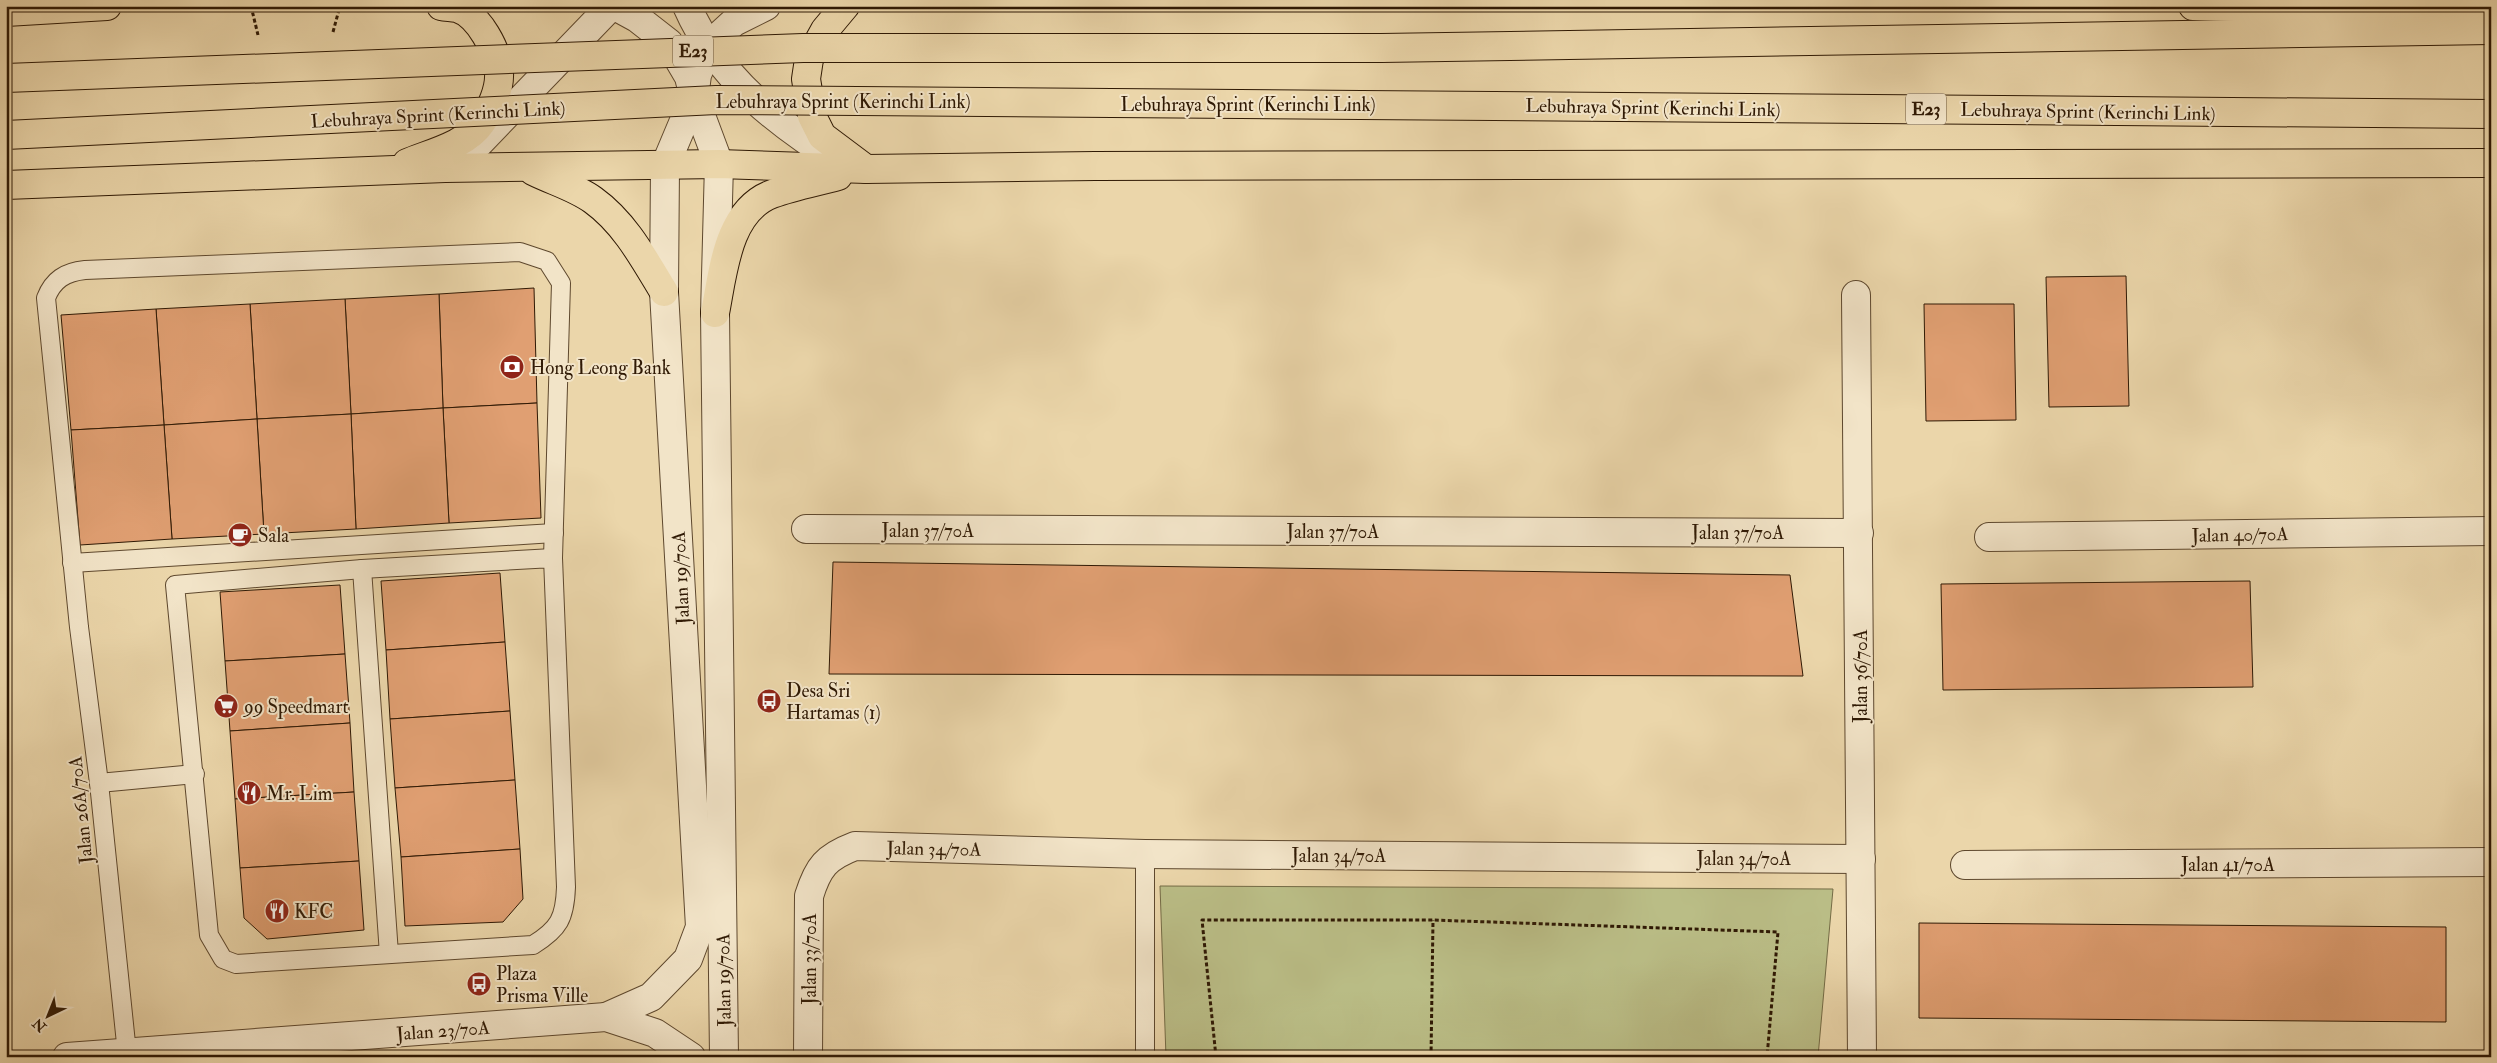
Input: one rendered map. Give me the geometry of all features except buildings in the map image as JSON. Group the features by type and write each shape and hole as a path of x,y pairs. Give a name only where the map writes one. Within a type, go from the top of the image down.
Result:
{"highway":[{"path":"6,12 107,6"},
{"path":"391,170 463,140 481,124 497,89 500,73 495,53 484,30 458,8 441,6"},
{"path":"845,6 825,30 809,59 806,79 812,116 822,136 858,168"},
{"path":"2193,6 2491,13"},
{"name":"E23","path":"6,78 803,48 1381,48 2491,30"},
{"name":"Lebuhraya Sprint (Kerinchi Link)","path":"6,135 716,100 2491,114"},
{"path":"6,185 445,168 719,164 858,168 2491,163"},
{"path":"526,167 593,200 618,223 637,246 664,292"},
{"path":"715,313 730,241 747,212 770,194 858,168"}],"street":[{"path":"445,168 480,143 611,6"},
{"name":"Jalan 19/70A","path":"615,6 637,18 669,43 689,77 694,97 719,164 715,313 724,1057"},
{"path":"687,6 695,25 734,82 797,136 858,168"},
{"name":"Jalan 19/70A","path":"606,1017 651,997 688,960 700,927 664,292 664,166 694,97 697,75 709,45 734,22 766,6"},
{"name":"Jalan 36/70A","path":"1856,295 1862,1057"},
{"name":"Jalan 37/70A","path":"806,530 1859,533"},
{"name":"Jalan 40/70A","path":"1989,537 2491,531"},
{"name":"Jalan 34/70A","path":"823,864 837,853 855,846 1145,854 1861,859"},
{"name":"Jalan 41/70A","path":"1965,865 2491,862"},
{"name":"Jalan 33/70A","path":"808,1057 809,896 814,880 823,864"},
{"name":"Jalan 23/70A","path":"67,1057 127,1053 244,1051 606,1017 655,1033 690,1057"}],"lane":[{"name":"Jalan 26A/70A","path":"127,1053 100,783 72,563 64,428 46,298 50,288 59,278 72,271 520,252 547,261 561,283 553,558 566,909 558,925 546,938 533,945 236,964 223,959 209,935 195,774 174,585 362,570"},
{"path":"72,563 554,533"},
{"path":"389,954 362,570 553,558"},
{"path":"100,783 195,774"},
{"path":"1145,854 1145,1057"}],"path":[{"path":"1216,1057 1202,920 1433,920 1778,932 1768,1057"},
{"path":"1431,1057 1433,920"}],"green space":[{"path":"1160,886 1833,889 1818,1057 1166,1057"}],"place":[{"name":"Hong Leong Bank","path":"512,367"},
{"name":"Sala","path":"240,535"},
{"name":"Desa Sri Hartamas (1)","path":"769,701"},
{"name":"99 Speedmart","path":"226,706"},
{"name":"Mr. Lim","path":"249,793"},
{"name":"KFC","path":"277,911"},
{"name":"Plaza Prisma Ville","path":"479,984"}]}
